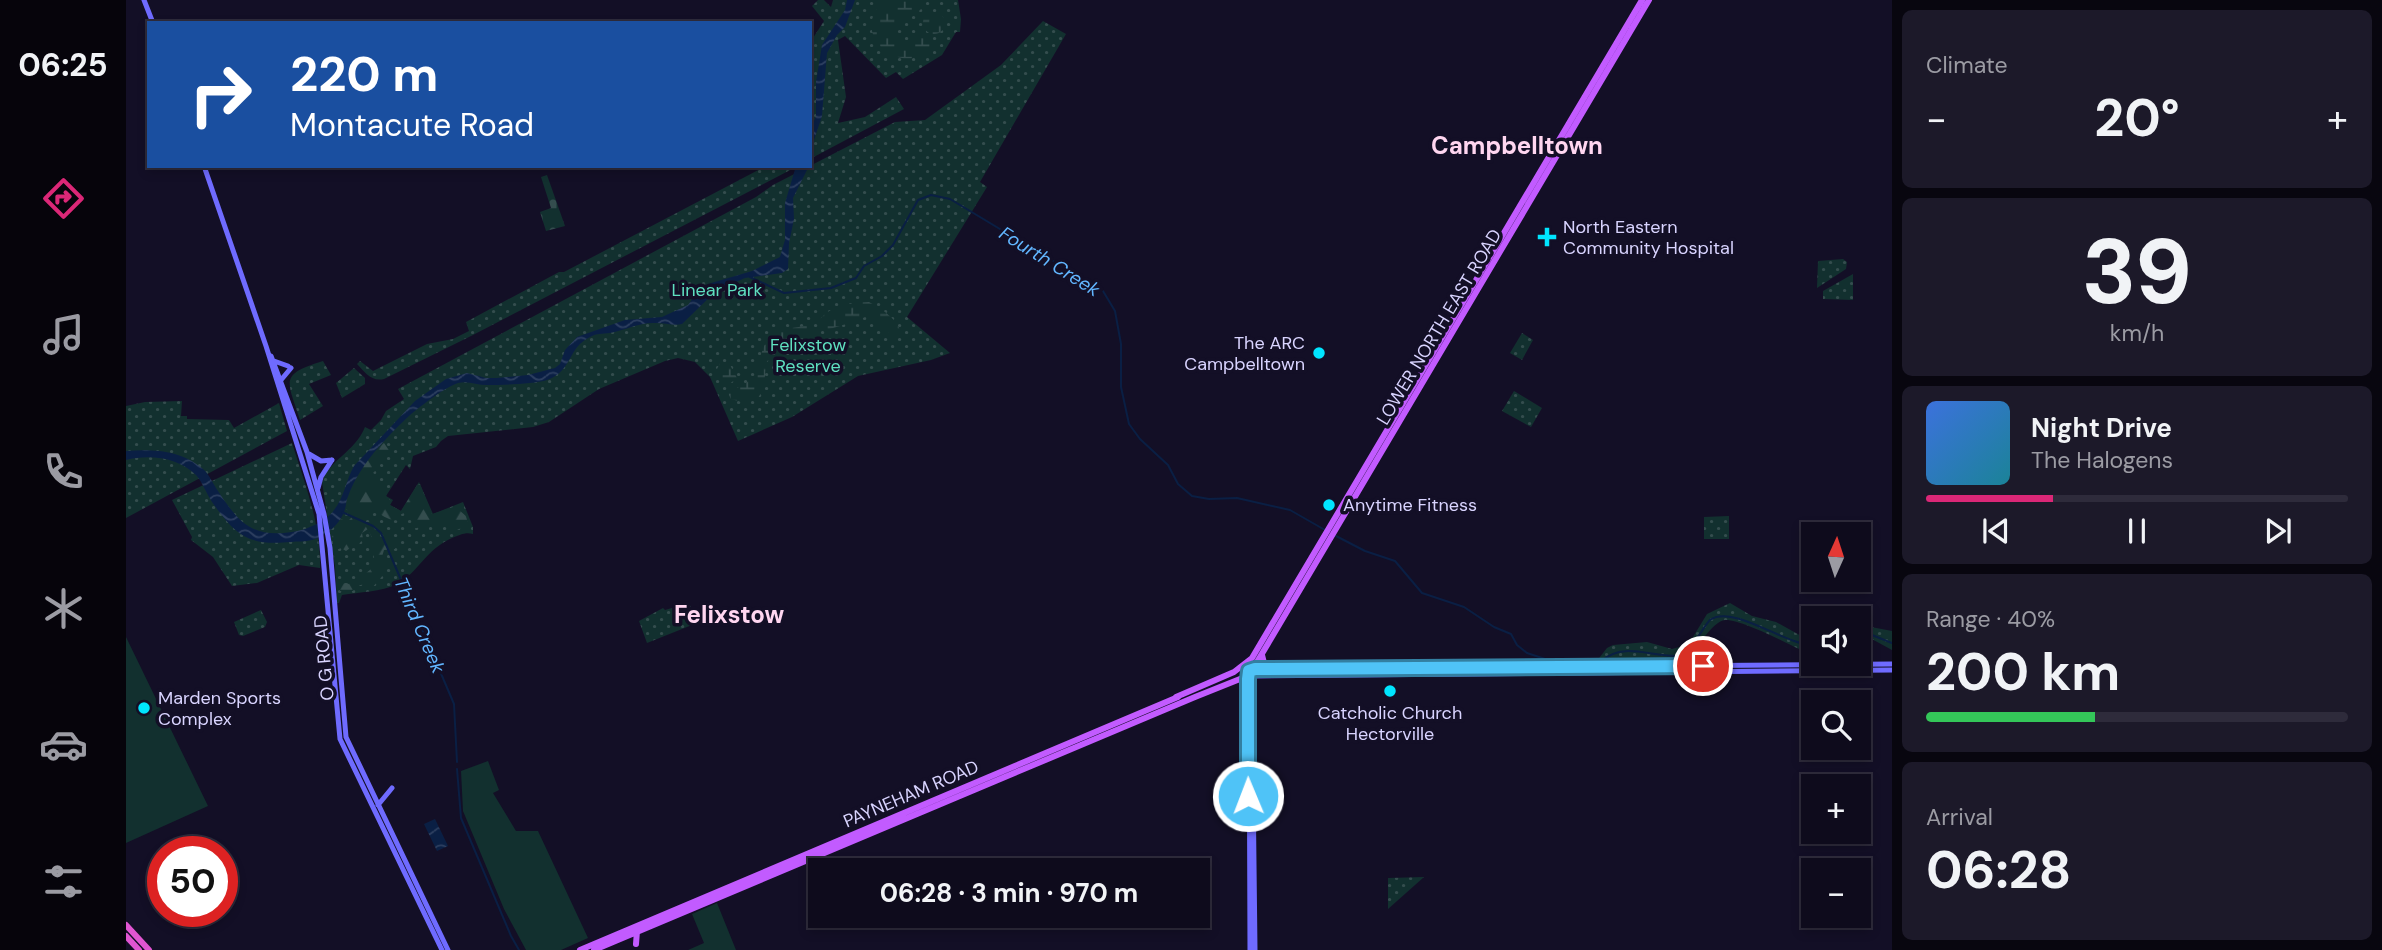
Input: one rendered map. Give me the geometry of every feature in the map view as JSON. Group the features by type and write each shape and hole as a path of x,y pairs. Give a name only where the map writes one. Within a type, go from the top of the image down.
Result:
{"highway":[{"path":"126,925 149,950"},
{"path":"126,936 139,950"}],"main road":[{"path":"144,0 152,21"},
{"name":"LOWER NORTH EAST ROAD","path":"1252,673 1331,532 1642,0"},
{"name":"LOWER NORTH EAST ROAD","path":"1176,697 1234,672 1252,658 1331,532 1649,0"},
{"name":"O G ROAD","path":"205,168 268,350 290,424 307,452 310,471 318,490 327,548 340,739 449,950"},
{"name":"O G ROAD","path":"268,350 296,420 321,514"},
{"path":"274,361 290,367 281,380"},
{"path":"307,452 321,461 332,460 321,477 318,490"},
{"path":"1262,653 1264,663 1271,672"},
{"name":"LOWER NORTH EAST ROAD","path":"1252,658 1252,673"},
{"path":"1252,673 1892,664"},
{"path":"1253,690 1259,679 1271,672 1892,670"},
{"path":"1252,673 1255,950"},
{"path":"1250,950 1249,696 1252,673"},
{"name":"PAYNEHAM ROAD","path":"580,950 666,919 1252,673"},
{"name":"PAYNEHAM ROAD","path":"634,930 655,918 1176,697 1252,673"},
{"path":"1236,680 1244,683 1249,696"},
{"path":"1118,722 1128,726 1129,717"},
{"path":"378,805 393,788"},
{"name":"O G ROAD","path":"371,798 378,805 442,950"},
{"path":"655,918 662,916 666,919"},
{"path":"594,950 634,930 636,944"},
{"path":"613,936 625,936"}],"green space":[{"path":"818,0 824,0 831,7 833,0 958,0 961,19 960,32 956,32 942,55 903,79 896,72 886,78 845,36 838,40 846,97 838,123 865,117 896,97 904,109 812,158 813,38 824,21 812,6"},
{"path":"887,0 922,0 923,7 915,15 897,23 895,34 906,42 917,34 930,38 932,44 923,55 908,58 896,56 885,51 877,42 872,32 872,21 876,10"},
{"path":"934,12 942,15 945,23 942,31 934,34 926,31 923,23 926,15"},
{"path":"1043,21 1066,34 980,182 987,187 907,317 950,353 931,360 858,376 792,417 738,441 710,377 695,362 678,358 599,389 549,422 533,427 448,436 436,447 413,456 410,469 406,465 386,496 393,500 390,505 401,511 419,482 433,514 463,502 473,534 462,534 435,548 411,574 397,584 342,595 337,603 335,567 322,482 325,474 361,436 365,427 371,430 386,411 404,399 398,389 756,197 773,185 806,168 812,168 812,165 895,122 925,120 1001,65"},
{"path":"762,168 794,168 384,379 372,378 357,364 360,361 373,371 427,344 453,339 469,331 466,322 559,272 564,272"},
{"path":"547,175 565,226 546,231 540,212 551,208 541,177"},
{"path":"1843,259 1847,262 1846,269 1817,288 1818,261"},
{"path":"1853,274 1853,300 1823,299 1823,291"},
{"path":"869,302 884,311 897,324 901,335 891,335 871,316 831,329 820,329 818,322 834,308"},
{"path":"806,325 812,329 812,334 785,345 774,352 766,363 764,388 758,398 746,403 731,399 728,393 753,379 765,345 773,334 782,329"},
{"path":"1522,333 1533,340 1522,360 1510,353"},
{"path":"323,361 331,375 309,384 323,406 300,420 290,380 299,370"},
{"path":"720,363 730,365 737,378 727,386 717,369"},
{"path":"354,368 365,378 365,384 342,398 336,383"},
{"path":"1514,391 1542,408 1531,427 1502,411"},
{"path":"182,401 181,416 187,416 187,419 229,420 234,428 279,403 287,431 126,518 126,406 145,402"},
{"path":"292,443 315,520 320,568 299,565 257,583 232,586 213,557 191,540 192,537 172,500"},
{"path":"384,443 390,452 379,462 381,469 373,473 376,475 378,490 388,490 386,496 391,501 390,505 401,511 420,484 432,514 459,505 469,528 464,527 452,532 450,527 453,524 442,523 439,526 434,524 434,520 427,524 429,528 425,531 422,523 421,527 412,529 409,524 413,522 409,518 409,510 400,515 400,520 396,520 372,511 363,518 345,509 349,491 358,473"},
{"path":"1729,516 1729,539 1704,539 1704,517"},
{"path":"352,517 361,522 369,522 383,540 394,538 397,542 395,549 384,550 381,560 389,564 383,568 384,574 372,588 370,583 356,586 353,591 340,591 339,584 364,580 365,574 375,561 373,554 376,547 371,544 373,540 368,529 362,533 363,539 359,544 351,540 353,546 346,551 341,548 334,551 332,536 340,528 337,523 339,519 348,521"},
{"path":"689,603 697,623 647,643 639,621 663,608 665,610"},
{"path":"1730,603 1752,616 1776,622 1801,636 1801,650 1752,627 1725,620 1715,625 1700,643 1691,661 1647,659 1644,662 1596,662 1607,648 1613,645 1647,642 1672,649 1679,647 1693,637 1707,614"},
{"path":"261,610 267,622 265,627 243,636 239,635 234,622"},
{"path":"1871,627 1892,631 1892,650 1871,639"},
{"name":"Marden Sports Complex","path":"126,637 208,806 126,843"},
{"path":"488,761 499,790 493,793 516,831 538,831 588,938 561,950 526,950 504,909 463,811 461,771"},
{"path":"1424,877 1388,909 1388,878"},
{"path":"717,903 736,950 688,950 704,943 692,914"}],"water":[{"path":"847,0 855,0 845,27 827,53 822,116 812,146 812,127 816,116 816,82 822,45 845,10"},
{"path":"795,168 808,168 793,198 794,219 789,243 788,269 782,273 745,278 716,291 682,324 644,324 597,334 577,347 561,371 547,380 503,385 462,382 447,388 410,415 380,446 354,482 340,520 332,529 317,538 276,543 253,540 236,531 228,523 196,475 189,469 163,458 126,460 126,451 146,450 176,454 185,458 203,469 240,520 257,530 278,533 315,525 326,518 337,505 354,466 415,401 446,379 467,373 486,378 528,375 555,368 560,364 565,350 577,337 625,320 662,317 688,305 699,290 708,284 752,271 780,257 785,240 785,203"},
{"path":"435,819 448,846 437,851 424,824"}],"waterway":[{"name":"Fourth Creek","path":"750,277 784,293 831,288 856,278 864,266 882,256 893,245 918,200 931,195 950,199 1103,291 1115,311 1121,344 1121,387 1129,424 1140,439 1168,465 1178,484 1192,496 1209,499 1237,498 1290,510 1325,530"},
{"name":"Third Creek","path":"342,512 373,526 381,533 454,704 457,762"},
{"name":"Fourth Creek","path":"1336,536 1365,551 1395,561 1422,593 1464,607 1494,627 1511,634 1517,645 1527,653 1554,662"},
{"name":"Fourth Creek","path":"1603,660 1619,652 1629,651 1677,656 1695,641 1710,620 1720,616 1745,621 1801,643"},
{"name":"Fourth Creek","path":"1871,635 1892,643"},
{"name":"Third Creek","path":"457,769 461,818 519,950"}],"place":[{"name":"North Eastern Community Hospital","path":"1547,237"},
{"name":"The ARC Campbelltown","path":"1319,353"},
{"name":"Anytime Fitness","path":"1329,505"},
{"name":"Catcholic Church Hectorville","path":"1390,691"},
{"name":"Marden Sports Complex","path":"144,708"}],"district":[{"name":"Campbelltown","path":"1517,146"},
{"name":"Felixstow","path":"729,615"}],"route":[{"path":"1248,796 1248,679 1249,671 1255,669 1703,666"}],"park label":[{"name":"Linear Park","path":"717,290"},
{"name":"Felixstow Reserve","path":"808,355"}]}
